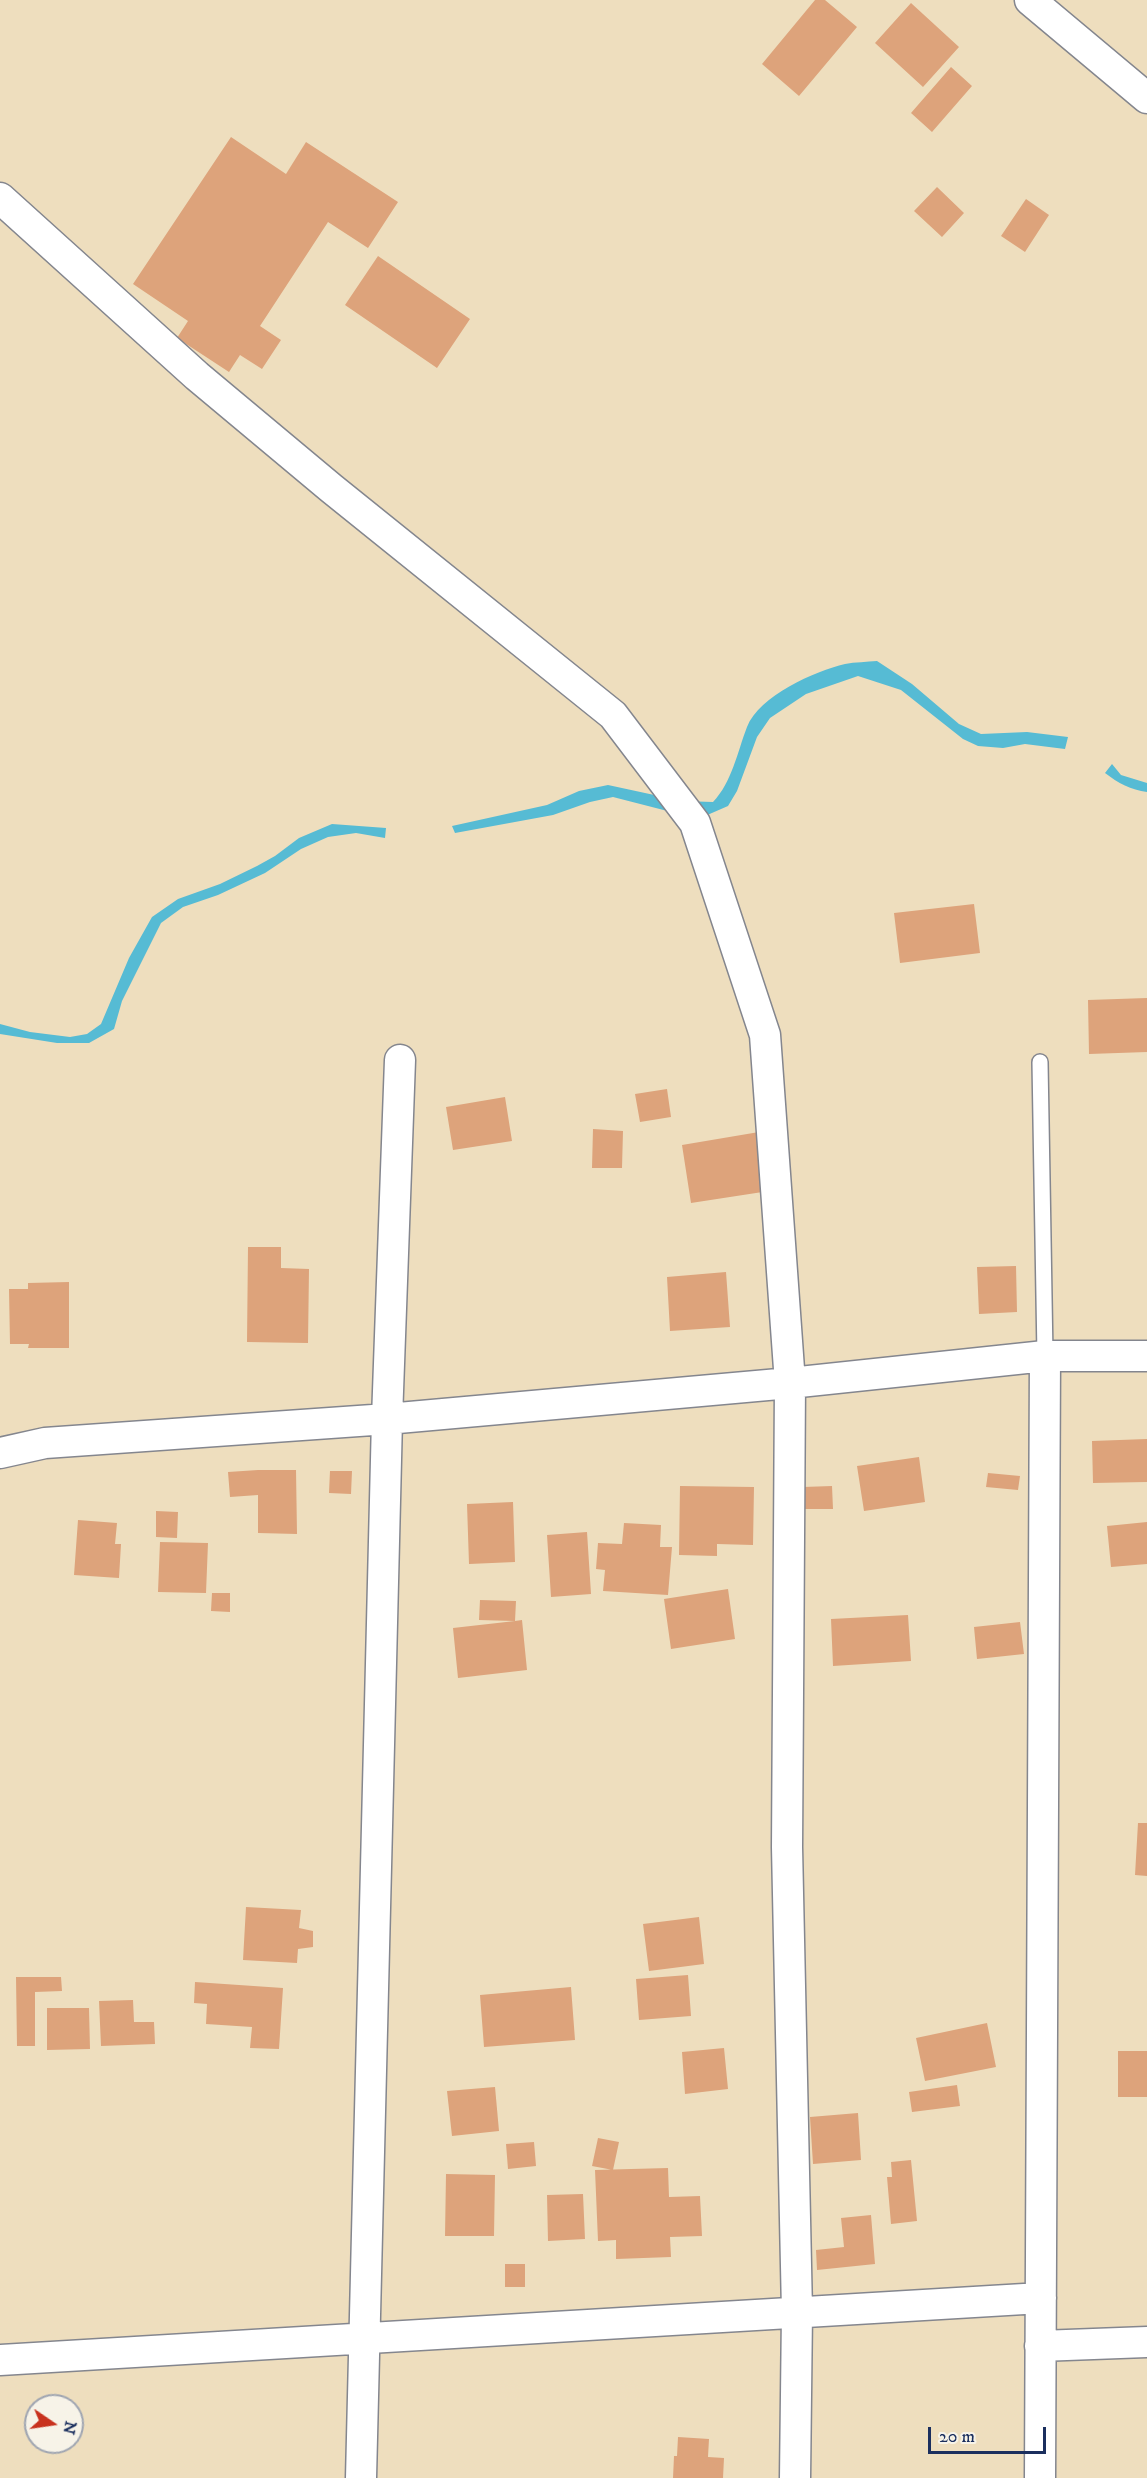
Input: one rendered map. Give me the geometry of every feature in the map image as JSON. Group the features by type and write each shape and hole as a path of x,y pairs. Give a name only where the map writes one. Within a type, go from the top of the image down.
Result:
{"street":[{"path":"1030,0 1147,98"},
{"path":"0,198 197,376 331,488 613,715 695,823 765,1035 790,1383 787,1847 797,2312 795,2478"},
{"path":"361,2478 387,1419 400,1060"},
{"path":"1040,2478 1045,1356"},
{"path":"0,1453 45,1443 387,1419 790,1383 1045,1356 1147,1356"},
{"path":"0,2360 1041,2298"},
{"path":"1040,2346 1147,2342"}],"lane":[{"path":"1040,1062 1045,1356"}],"water":[{"path":"877,661 912,684 959,724 981,734 1027,732 1068,737 1065,749 1025,744 1003,748 978,746 963,739 901,690 858,676 806,694 770,718 757,737 737,791 728,806 705,816 683,815 613,797 590,802 553,815 455,833 452,826 547,805 579,791 608,785 682,801 713,802 725,786 747,727 763,705 789,686 819,672 845,664"},
{"path":"1112,764 1121,775 1147,783 1147,792 1125,786 1105,773"},
{"path":"332,824 386,828 385,838 356,833 328,837 301,849 265,873 218,895 183,907 161,923 122,1001 114,1029 89,1043 57,1043 0,1034 0,1024 30,1032 70,1037 87,1034 101,1024 129,958 152,917 178,899 220,884 257,866 299,838"}],"building":[{"path":"815,0 825,0 857,27 799,96 762,64"},
{"path":"911,3 959,47 923,87 875,43"},
{"path":"951,67 972,86 932,132 911,113"},
{"path":"231,137 286,174 306,142 398,202 368,248 328,222 260,326 281,340 262,369 240,355 229,372 177,338 188,321 133,284"},
{"path":"937,187 964,213 942,237 914,211"},
{"path":"1026,199 1049,215 1025,252 1001,236"},
{"path":"378,256 470,319 437,368 345,305"},
{"path":"974,904 980,953 900,963 894,913"},
{"path":"1147,998 1147,1052 1089,1054 1088,1000"},
{"path":"667,1089 671,1117 640,1122 635,1094"},
{"path":"505,1097 512,1141 453,1150 446,1107"},
{"path":"593,1129 623,1131 622,1168 592,1168"},
{"path":"759,1132 769,1191 691,1203 682,1145"},
{"path":"248,1247 281,1247 281,1268 309,1269 308,1343 247,1342"},
{"path":"1016,1266 1017,1312 979,1314 977,1267"},
{"path":"726,1272 730,1327 670,1331 667,1277"},
{"path":"69,1282 69,1348 28,1348 29,1344 10,1344 9,1289 28,1289 28,1283"},
{"path":"1147,1439 1147,1482 1093,1483 1092,1441"},
{"path":"919,1457 925,1502 864,1511 857,1466"},
{"path":"296,1470 297,1534 258,1533 258,1495 230,1497 228,1472"},
{"path":"330,1471 352,1471 351,1494 329,1493"},
{"path":"988,1473 1020,1476 1018,1490 986,1487"},
{"path":"680,1486 754,1487 753,1545 717,1544 717,1556 679,1555"},
{"path":"832,1486 833,1509 804,1509 803,1487"},
{"path":"513,1502 515,1562 469,1564 467,1504"},
{"path":"156,1511 178,1512 177,1538 156,1537"},
{"path":"78,1520 117,1523 115,1544 121,1544 119,1578 74,1575"},
{"path":"1147,1522 1147,1564 1111,1567 1107,1526"},
{"path":"624,1523 661,1525 660,1547 672,1547 668,1595 603,1591 605,1570 596,1569 598,1543 622,1544"},
{"path":"587,1532 591,1594 551,1597 547,1535"},
{"path":"160,1542 208,1543 206,1593 158,1592"},
{"path":"728,1589 735,1639 671,1649 664,1599"},
{"path":"212,1593 230,1593 230,1612 211,1611"},
{"path":"480,1600 516,1601 515,1621 479,1620"},
{"path":"908,1615 911,1661 833,1666 831,1619"},
{"path":"522,1620 527,1670 458,1678 453,1628"},
{"path":"1020,1622 1024,1654 977,1659 974,1627"},
{"path":"1138,1823 1147,1823 1147,1876 1135,1875"},
{"path":"246,1907 301,1910 299,1928 313,1931 313,1947 298,1949 297,1963 243,1960"},
{"path":"699,1917 704,1964 649,1971 643,1924"},
{"path":"688,1975 691,2016 639,2020 636,1979"},
{"path":"16,1977 61,1977 62,1991 35,1992 35,2046 17,2046"},
{"path":"195,1982 283,1988 279,2049 250,2048 252,2027 206,2024 207,2004 194,2003"},
{"path":"571,1987 575,2040 484,2047 480,1995"},
{"path":"133,2000 134,2022 154,2022 155,2044 101,2046 99,2001"},
{"path":"47,2008 89,2008 90,2049 47,2050"},
{"path":"987,2023 996,2067 925,2081 916,2038"},
{"path":"724,2048 728,2089 685,2094 682,2052"},
{"path":"1118,2051 1147,2051 1147,2097 1118,2097"},
{"path":"957,2085 960,2106 912,2112 909,2092"},
{"path":"495,2087 499,2131 452,2136 447,2091"},
{"path":"858,2113 861,2160 813,2164 810,2117"},
{"path":"598,2138 619,2142 613,2170 592,2166"},
{"path":"534,2142 536,2166 508,2169 506,2144"},
{"path":"911,2160 917,2221 891,2224 887,2177 892,2177 891,2162"},
{"path":"668,2168 669,2197 700,2196 702,2236 670,2237 671,2257 616,2259 616,2240 598,2241 595,2170"},
{"path":"446,2174 495,2175 494,2236 445,2236"},
{"path":"583,2194 585,2239 548,2241 547,2195"},
{"path":"871,2215 875,2264 817,2270 816,2250 844,2247 841,2218"},
{"path":"505,2264 525,2264 525,2287 505,2287"},
{"path":"678,2437 709,2439 708,2457 724,2458 723,2478 673,2478"}]}
